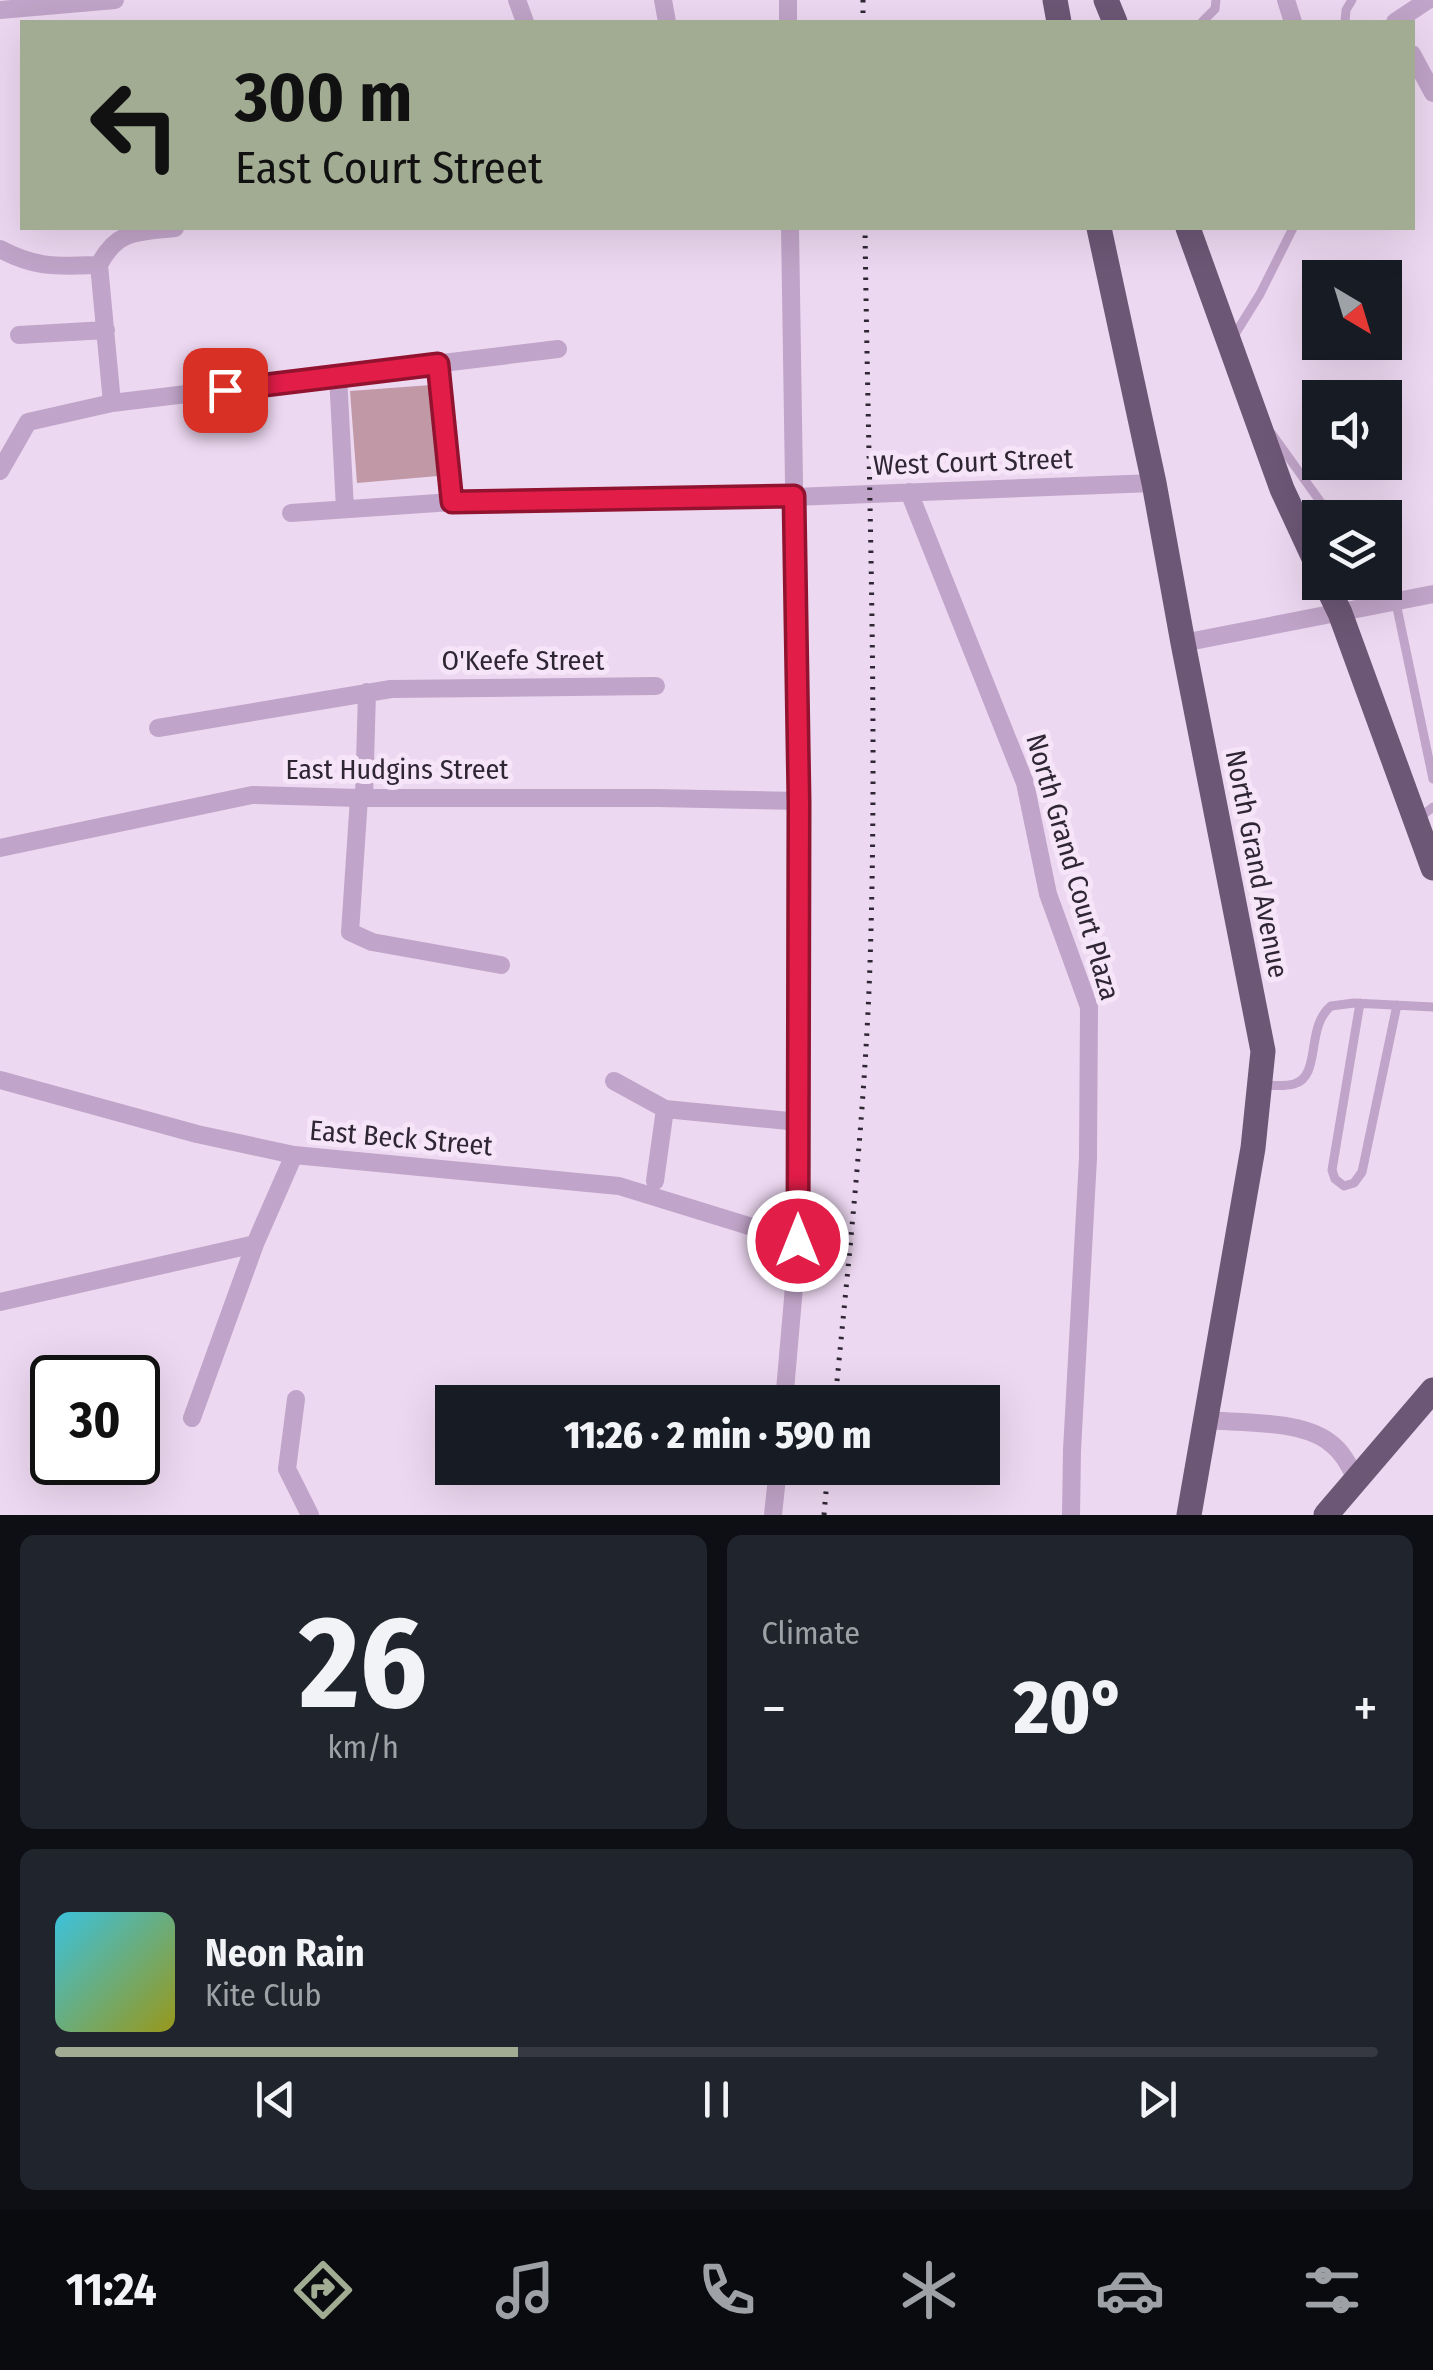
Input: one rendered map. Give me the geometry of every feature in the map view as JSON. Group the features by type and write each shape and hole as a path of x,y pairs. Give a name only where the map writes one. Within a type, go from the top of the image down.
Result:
{"main road":[{"name":"North Grand Avenue","path":"1099,230 1154,484 1264,1051 1253,1148 1189,1515"},
{"path":"1189,230 1282,489 1302,532"},
{"path":"1333,600 1424,814 1433,866"},
{"path":"1326,1515 1433,1390"}],"street":[{"path":"0,10 115,0"},
{"path":"1399,20 1428,0"},
{"path":"1415,60 1433,93"},
{"path":"112,404 100,265 109,246 129,233 157,230"},
{"path":"785,1385 798,1241 799,1122 799,802 790,230"},
{"path":"0,249 43,266 100,265"},
{"path":"18,335 106,330"},
{"path":"0,471 28,422 112,404 558,349"},
{"path":"438,364 452,502"},
{"path":"338,376 345,509"},
{"name":"West Court Street","path":"291,513 452,502 1154,484"},
{"name":"North Grand Court Plaza","path":"909,492 1025,782 1048,894 1089,1007 1088,1158 1071,1515"},
{"path":"1182,642 1433,594"},
{"name":"O'Keefe Street","path":"158,728 391,689 656,686"},
{"path":"367,692 350,932 372,942 501,965"},
{"name":"East Hudgins Street","path":"0,848 252,795 799,802"},
{"name":"East Beck Street","path":"0,1080 197,1134 294,1155 619,1186 798,1241"},
{"path":"614,1081 665,1109 799,1122"},
{"path":"655,1181 665,1109"},
{"path":"294,1155 192,1418 256,1244 294,1155"},
{"path":"3,1297 256,1244"},
{"path":"296,1398 288,1469 310,1515"},
{"path":"1206,1420 1299,1429 1328,1440 1346,1459 1356,1480"},
{"path":"773,1515 776,1485"}],"lane":[{"path":"1230,343 1292,230"},
{"path":"1252,406 1319,500"},
{"path":"1394,600 1433,779"},
{"path":"1360,1003 1332,1170 1344,1186 1354,1184 1362,1172 1397,1005"},
{"path":"1260,1085 1295,1084 1305,1077 1312,1064 1319,1020 1325,1011 1340,1004 1433,1007"}],"shaded area":[{"path":"431,385 438,476 357,483 350,391"}],"railway":[{"path":"863,0 863,20"},
{"path":"837,1385 860,1128 870,964 873,688 865,230"},
{"path":"824,1515 827,1485"}],"route":[{"path":"225,390 438,364 452,502 794,496 799,802 798,1241"}]}
